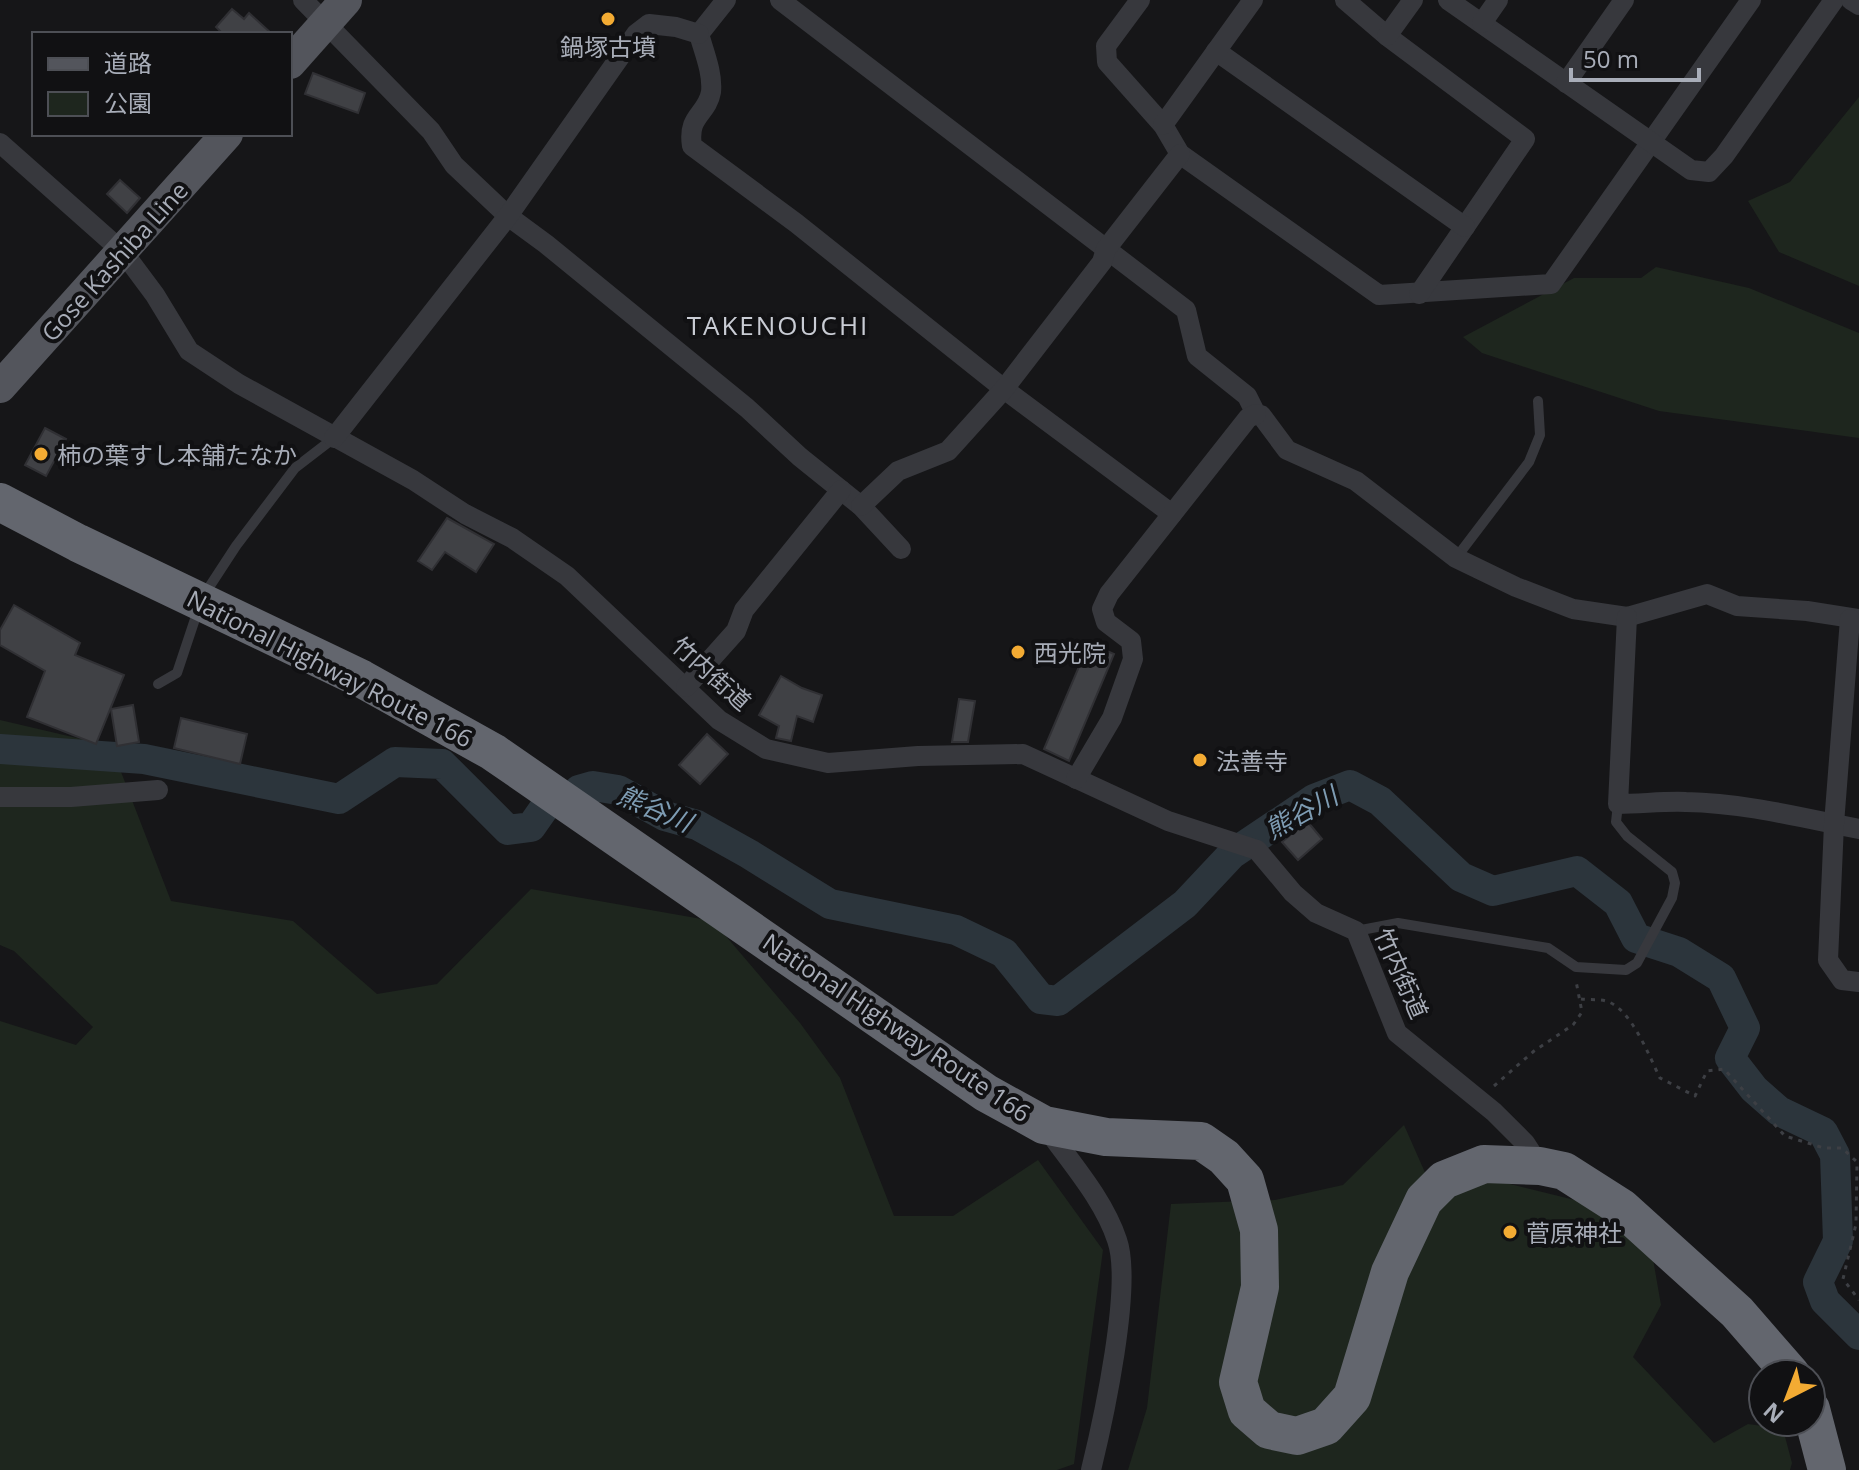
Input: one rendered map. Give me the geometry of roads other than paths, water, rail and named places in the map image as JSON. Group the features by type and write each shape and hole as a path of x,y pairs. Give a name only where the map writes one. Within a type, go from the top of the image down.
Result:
{"highway":[{"name":"National Highway Route 166","path":"0,502 78,543 362,679 493,752 986,1093 1044,1125 1106,1137 1201,1141 1224,1157 1245,1180 1259,1230 1260,1287 1238,1382 1247,1411 1269,1430 1297,1436 1326,1426 1352,1397 1390,1272 1424,1200 1444,1180 1484,1164 1540,1166 1564,1171 1622,1208 1737,1312 1777,1358"},
{"path":"1819,1438 1827,1470"}],"main road":[{"path":"292,61 336,12"},
{"name":"Gose Kashiba Line","path":"0,387 225,136"}],"street":[{"path":"303,0 336,12 431,131 454,165 508,216 678,350 861,506 901,549"},
{"path":"699,34 726,0"},
{"path":"780,0 1186,310 1197,356 1247,396 1256,414"},
{"path":"1140,0 1106,46 1107,62 1163,125 1180,154 1379,295 1551,284 1751,0"},
{"path":"1163,125 1253,0"},
{"path":"1345,0 1387,36 1525,139 1419,294"},
{"path":"1387,36 1413,0"},
{"path":"1448,0 1691,170 1709,172 1724,156 1834,0"},
{"path":"1482,23 1498,0"},
{"path":"1566,83 1624,0"},
{"path":"1851,0 1859,5"},
{"path":"334,438 508,216 636,34 649,24 699,34"},
{"path":"699,34 709,67 711,94 690,129 692,146 796,223 1004,389 1172,514"},
{"path":"1216,51 1465,227"},
{"name":"竹内街道","path":"0,143 123,252 155,295 189,351 239,384 512,538 567,576 719,720 766,749 828,763 918,756 1023,754 1168,821 1250,847 1316,913 1356,931 1397,1033 1479,1100 1525,1143 1540,1166"},
{"path":"861,506 898,471 948,451 1004,389 1180,154"},
{"path":"1076,779 1112,718 1133,659 1131,641 1106,622 1102,609 1109,594 1248,418 1261,415 1287,450 1356,481 1456,558 1516,587 1573,609 1627,617 1707,594 1737,606 1807,611 1855,619 1834,824 1828,960 1842,980 1859,982"},
{"path":"686,687 736,631 744,610 841,490"},
{"path":"1627,617 1618,804 1699,803 1820,820 1859,829"},
{"path":"0,797 71,797 158,790"},
{"path":"1044,1125 1104,1210 1118,1243 1121,1276 1116,1334 1091,1470"}],"lane":[{"path":"1456,558 1529,462 1540,435 1538,401"},
{"path":"158,684 177,673 201,601 236,546 295,468 334,438"},
{"path":"1356,931 1398,923 1548,948 1576,967 1626,970 1637,963 1672,898 1675,883 1672,872 1627,836 1616,822 1618,804"}],"waterway":[{"name":"熊谷川","path":"0,749 144,759 339,799 395,762 442,764 508,830 531,827 545,807"},
{"name":"熊谷川","path":"579,790 593,786 618,790 665,816 697,825 830,904 956,930 1004,953 1041,999 1058,1001 1185,904 1232,854 1314,799 1350,785 1380,801 1461,877 1493,891 1577,871 1618,903 1636,938 1679,952 1721,978 1745,1028 1730,1058 1754,1089 1779,1111 1823,1132 1835,1155 1838,1241 1818,1282 1825,1301 1859,1335"}],"place":[{"name":"鍋塚古墳","path":"608,19"},
{"name":"柿の葉すし本舗たなか","path":"41,454"},
{"name":"西光院","path":"1018,652"},
{"name":"法善寺","path":"1200,760"},
{"name":"菅原神社","path":"1510,1232"}],"district":[{"name":"TAKENOUCHI","path":"778,325"}]}
